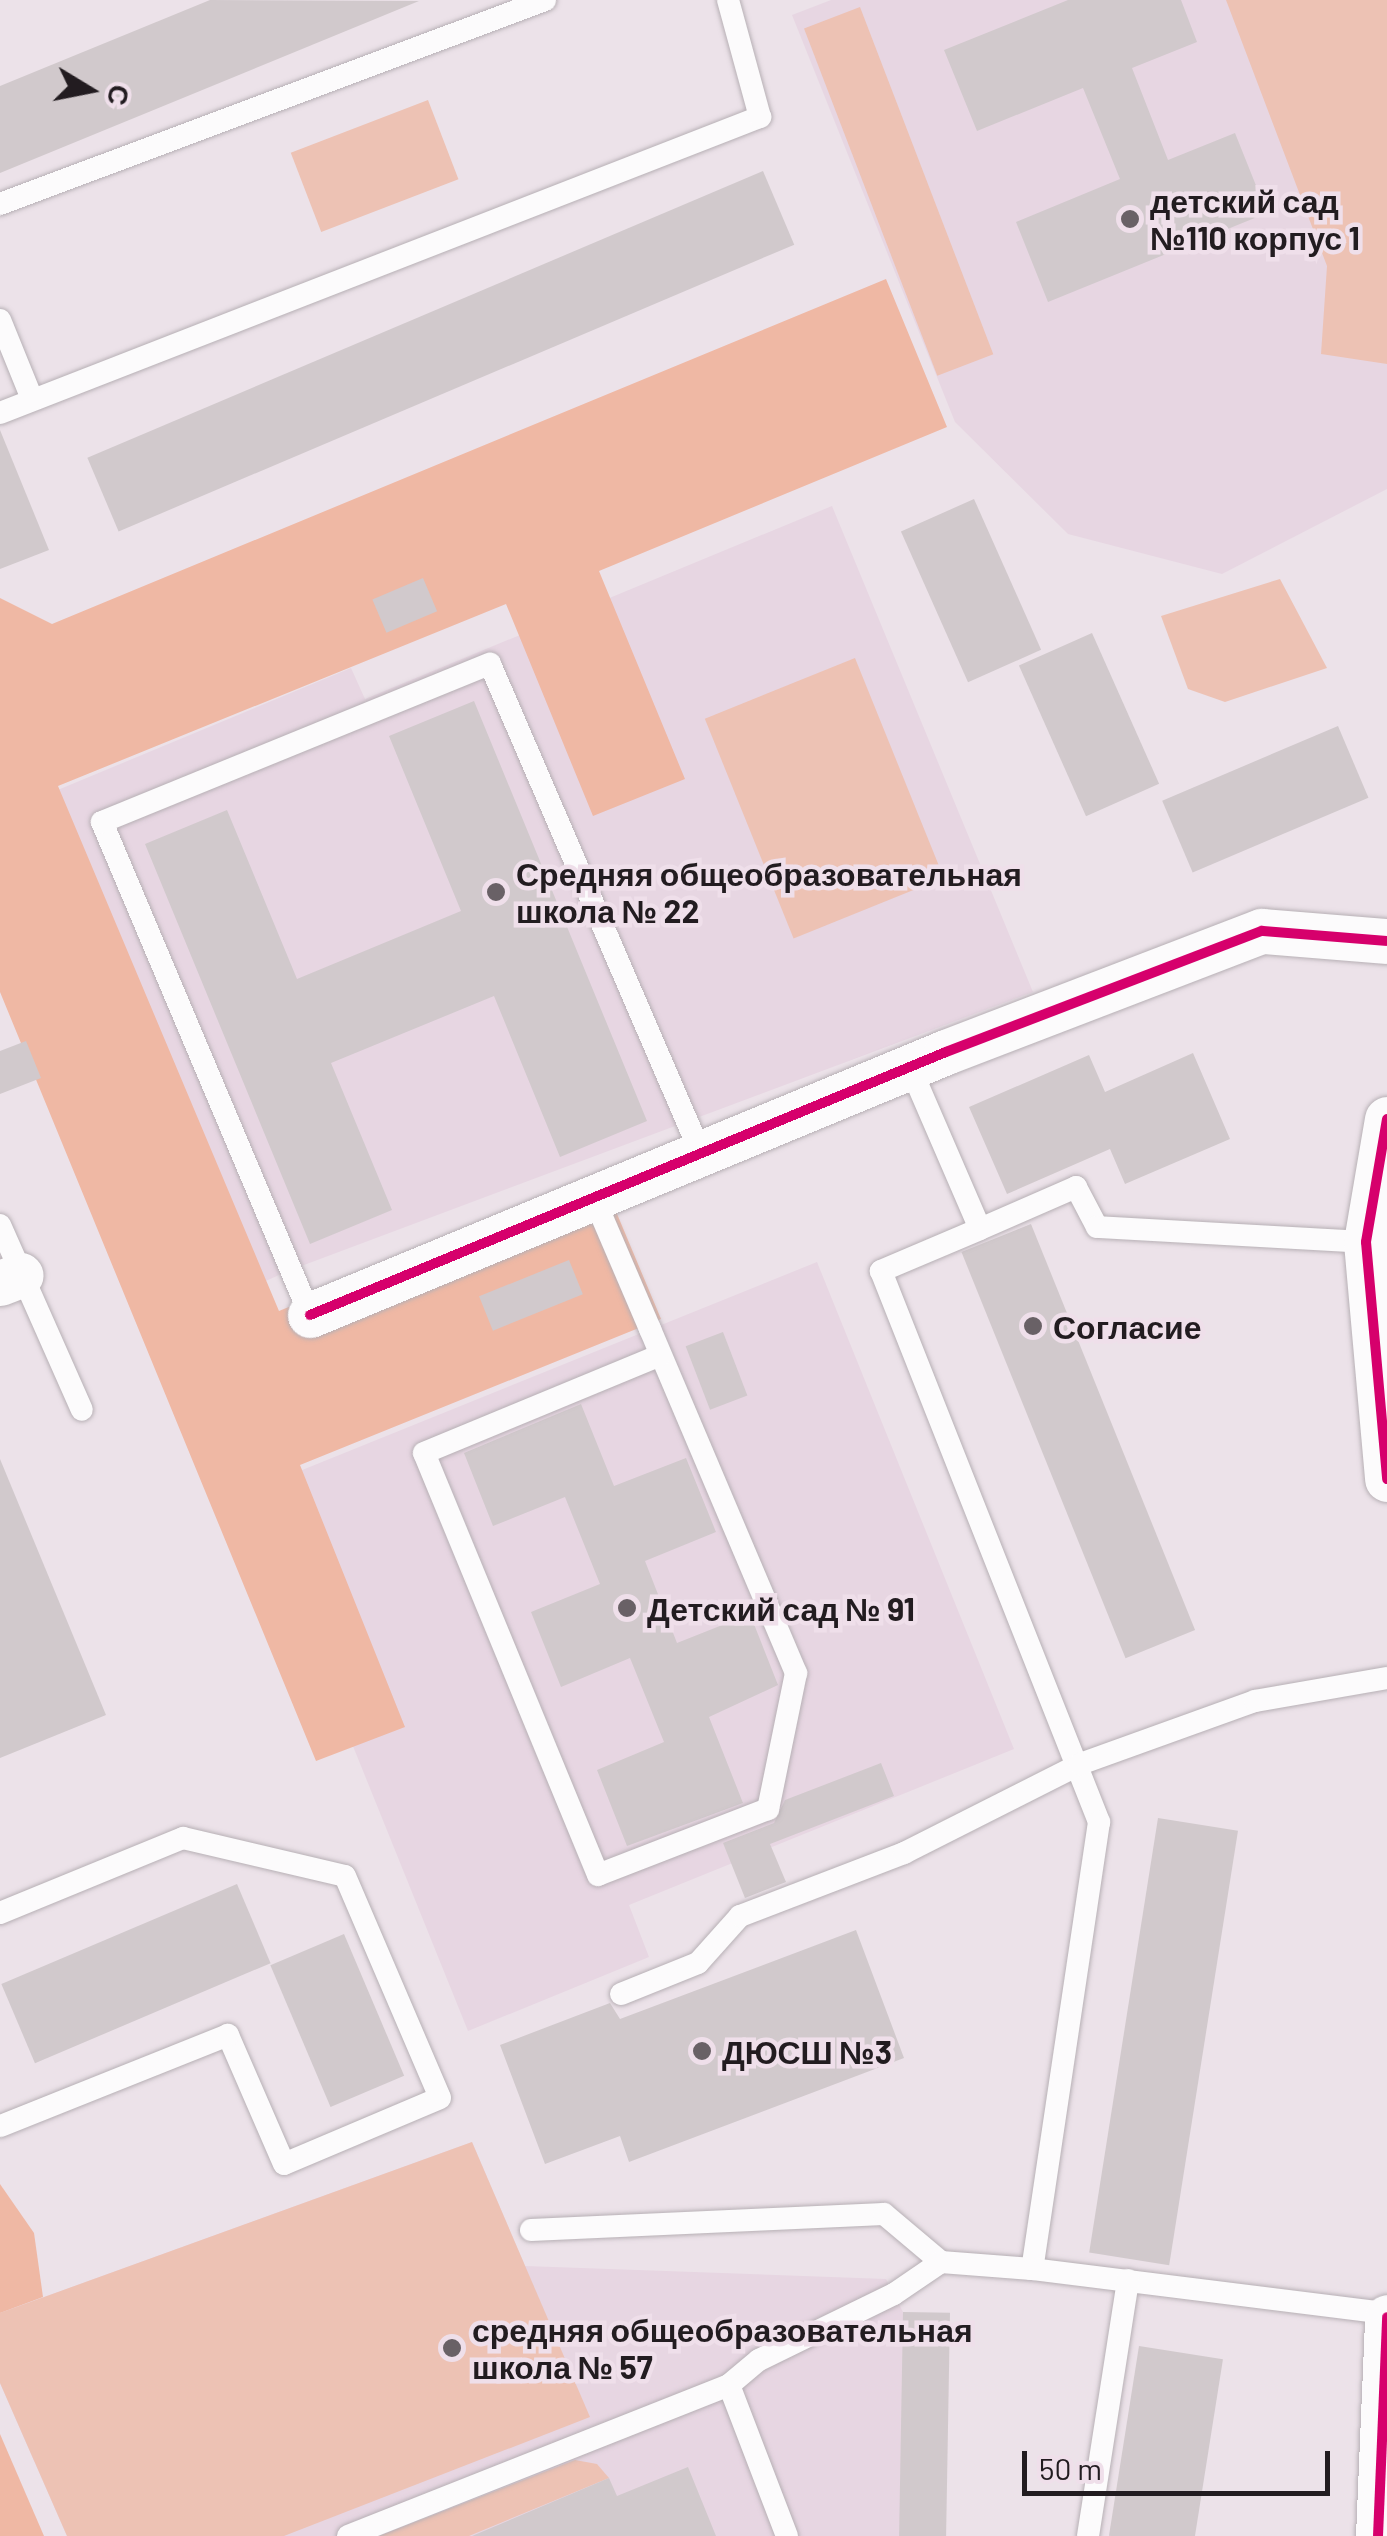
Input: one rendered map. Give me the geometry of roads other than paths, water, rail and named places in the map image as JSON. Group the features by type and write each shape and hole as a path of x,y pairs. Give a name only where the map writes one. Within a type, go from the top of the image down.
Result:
{"street":[{"path":"310,1315 910,1067 1262,930 1387,941"},
{"path":"1387,1119 1383,1169 1366,1242 1387,1478"},
{"path":"1378,2536 1387,2315"}],"lane":[{"path":"0,204 545,0"},
{"path":"0,413 760,116 728,0"},
{"path":"0,320 32,399"},
{"path":"310,1315 102,822 472,671 490,664 702,1156"},
{"path":"910,1067 980,1230"},
{"path":"1032,2269 1099,1822 1080,1764 881,1270 1076,1187 1097,1227 1366,1242"},
{"path":"593,1196 661,1355 796,1673 768,1809 598,1875 424,1454 661,1355"},
{"path":"0,1226 10,1279 82,1410"},
{"path":"621,1994 698,1963 740,1916 904,1853 1080,1764 1255,1700 1387,1678"},
{"path":"0,1914 183,1838 345,1876 440,2098 284,2164 228,2035 0,2126"},
{"path":"531,2230 884,2214 940,2262 1128,2280 1387,2315"},
{"path":"348,2536 729,2385 759,2360 894,2294 940,2262"},
{"path":"1088,2536 1128,2280"},
{"path":"729,2385 787,2536"}],"place":[{"name":"детский сад №110 корпус 1","path":"1130,219"},
{"name":"Средняя общеобразовательная школа № 22","path":"496,892"},
{"name":"Согласие","path":"1033,1326"},
{"name":"Детский сад № 91","path":"627,1608"},
{"name":"ДЮСШ №3","path":"702,2051"},
{"name":"средняя общеобразовательная школа № 57","path":"452,2348"}]}
